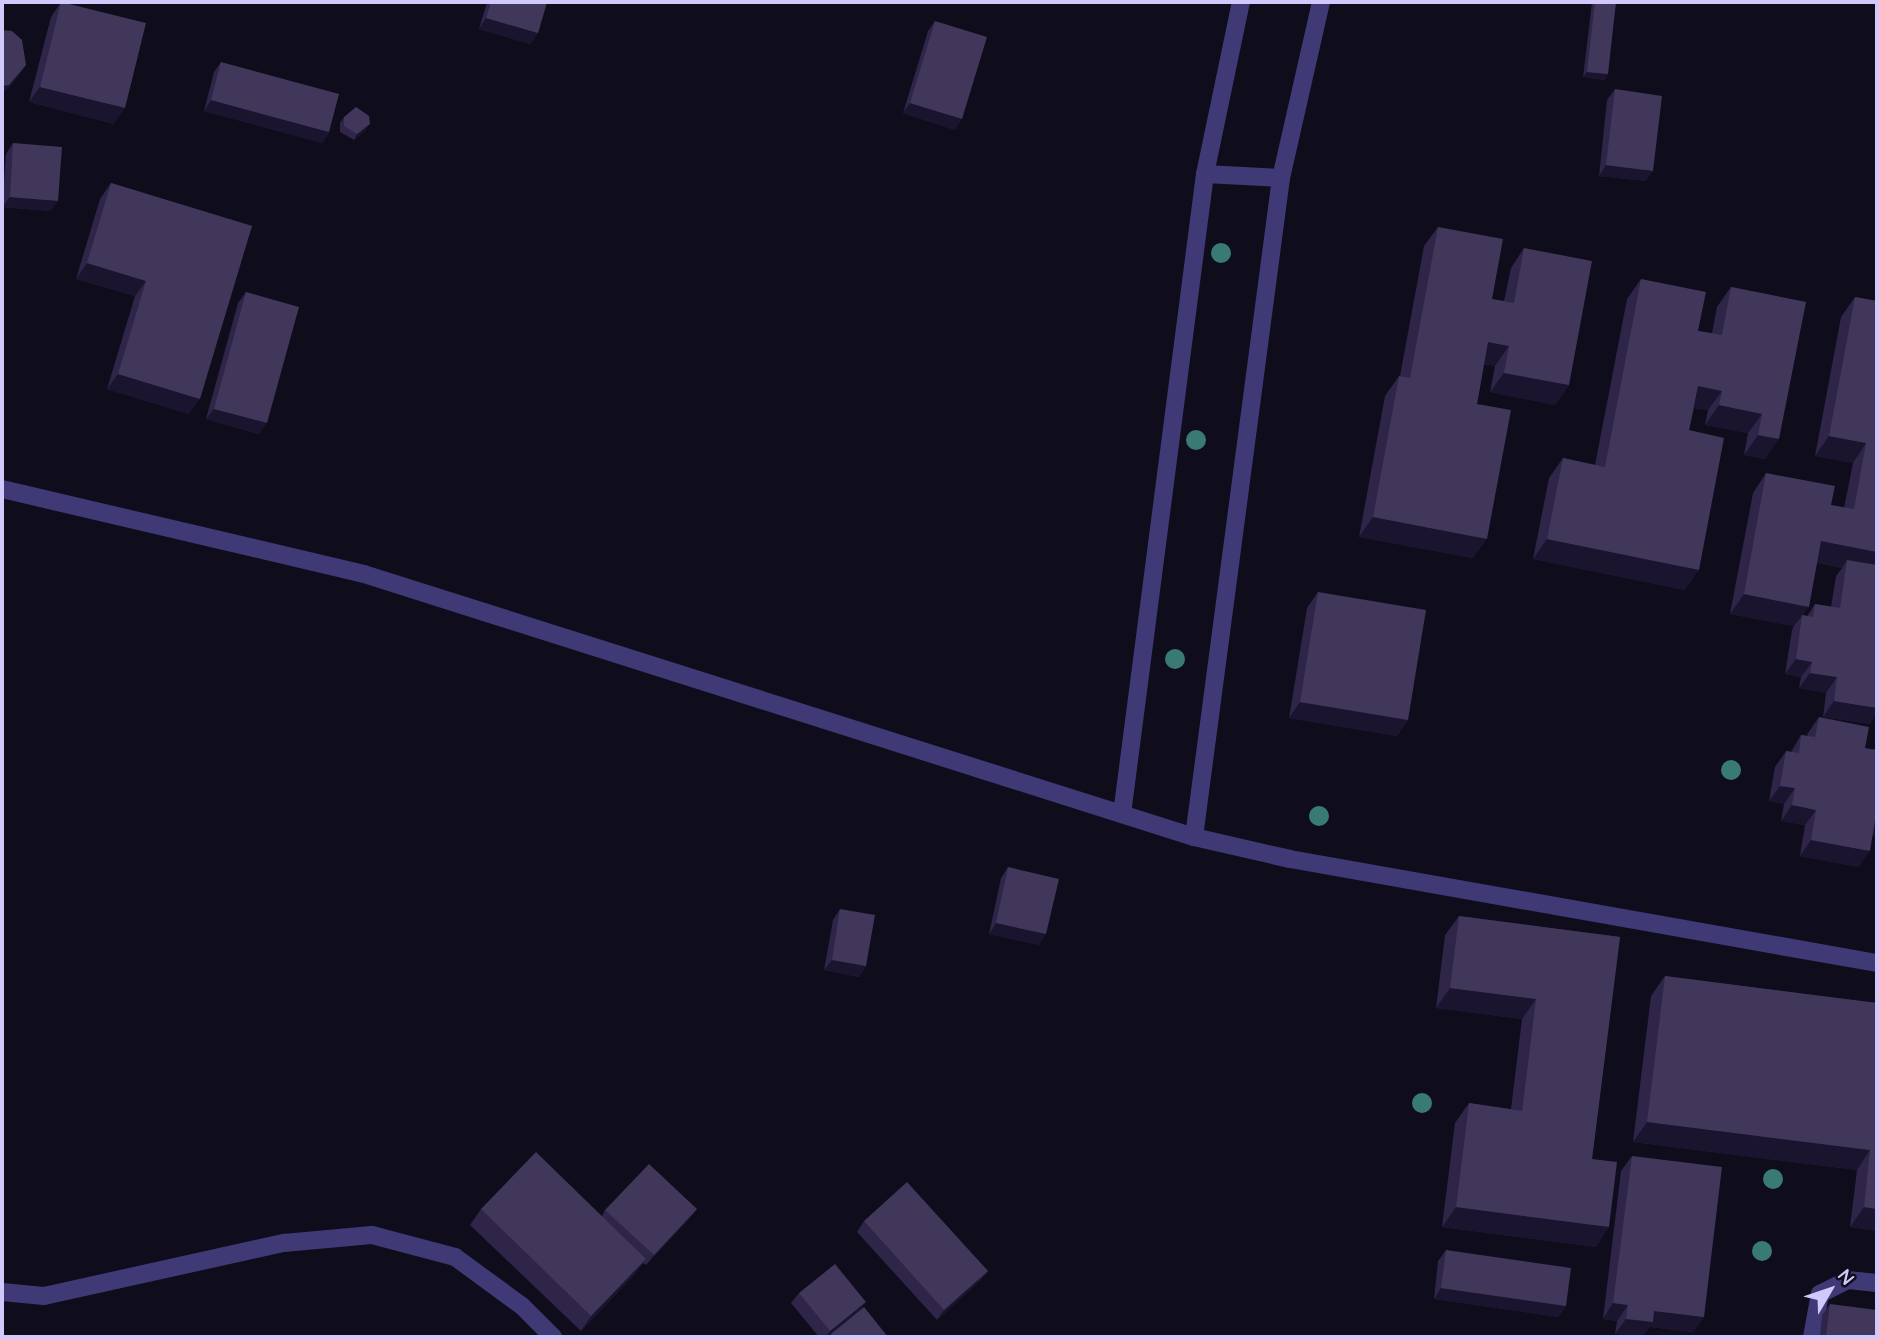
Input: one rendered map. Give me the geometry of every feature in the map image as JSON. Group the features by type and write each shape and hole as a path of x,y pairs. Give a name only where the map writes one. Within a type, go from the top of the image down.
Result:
{"street":[{"path":"1122,814 1205,174 1241,2"},
{"path":"1194,837 1281,178 1321,2"},
{"path":"1205,174 1281,178"},
{"path":"2,489 364,574 1194,837 1290,859 1877,963"},
{"path":"2,1292 44,1296 284,1243 372,1235 455,1258 522,1306 553,1337"},
{"path":"1812,1337 1820,1294 1848,1280 1877,1283"}],"building":[{"path":"61,2 146,23 125,108 40,87"},
{"path":"491,2 547,2 538,33 486,18"},
{"path":"1595,2 1616,2 1608,74 1587,72"},
{"path":"935,21 987,37 962,119 910,103"},
{"path":"2,30 12,31 22,40 26,65 9,85 2,86"},
{"path":"221,62 339,94 329,132 211,100"},
{"path":"1615,89 1662,96 1653,171 1606,165"},
{"path":"356,107 369,116 370,124 357,134 344,126 344,117"},
{"path":"13,143 62,147 58,201 10,197"},
{"path":"111,183 252,226 200,399 118,374 146,281 87,263"},
{"path":"1438,227 1503,239 1492,299 1514,303 1524,248 1592,261 1569,385 1504,373 1509,346 1488,342 1477,404 1511,410 1487,539 1373,517 1399,376 1410,378"},
{"path":"1641,279 1706,292 1698,331 1722,335 1731,287 1806,302 1779,439 1758,435 1762,414 1719,405 1722,391 1698,386 1689,430 1724,438 1699,570 1547,539 1563,458 1605,467"},
{"path":"246,292 299,307 267,423 214,409"},
{"path":"1855,297 1877,301 1877,552 1821,541 1809,607 1744,594 1766,473 1835,486 1831,505 1854,509 1866,443 1829,436"},
{"path":"1847,560 1877,565 1877,708 1834,701 1837,677 1810,673 1812,662 1796,659 1802,615 1813,617 1815,604 1840,608"},
{"path":"1318,592 1426,610 1408,720 1300,702"},
{"path":"1819,717 1869,727 1865,748 1877,750 1877,820 1870,851 1811,840 1816,810 1792,805 1795,788 1780,786 1786,751 1799,753 1801,735 1815,737"},
{"path":"1008,867 1059,879 1046,934 996,923"},
{"path":"840,909 875,915 866,966 832,960"},
{"path":"1459,916 1620,937 1592,1159 1617,1162 1609,1227 1456,1207 1469,1103 1522,1111 1536,999 1450,988"},
{"path":"1665,976 1877,1003 1877,1209 1864,1207 1870,1150 1647,1122"},
{"path":"536,1152 646,1259 591,1316 481,1209"},
{"path":"1632,1156 1722,1167 1704,1317 1654,1311 1653,1322 1626,1319 1628,1305 1613,1303"},
{"path":"649,1164 697,1209 654,1255 605,1210"},
{"path":"907,1182 988,1271 944,1310 864,1221"},
{"path":"1446,1250 1571,1268 1566,1306 1441,1288"},
{"path":"835,1264 866,1302 830,1331 799,1293"},
{"path":"1830,1304 1877,1310 1877,1337 1826,1337"},
{"path":"864,1307 888,1337 833,1337 831,1334"}]}
